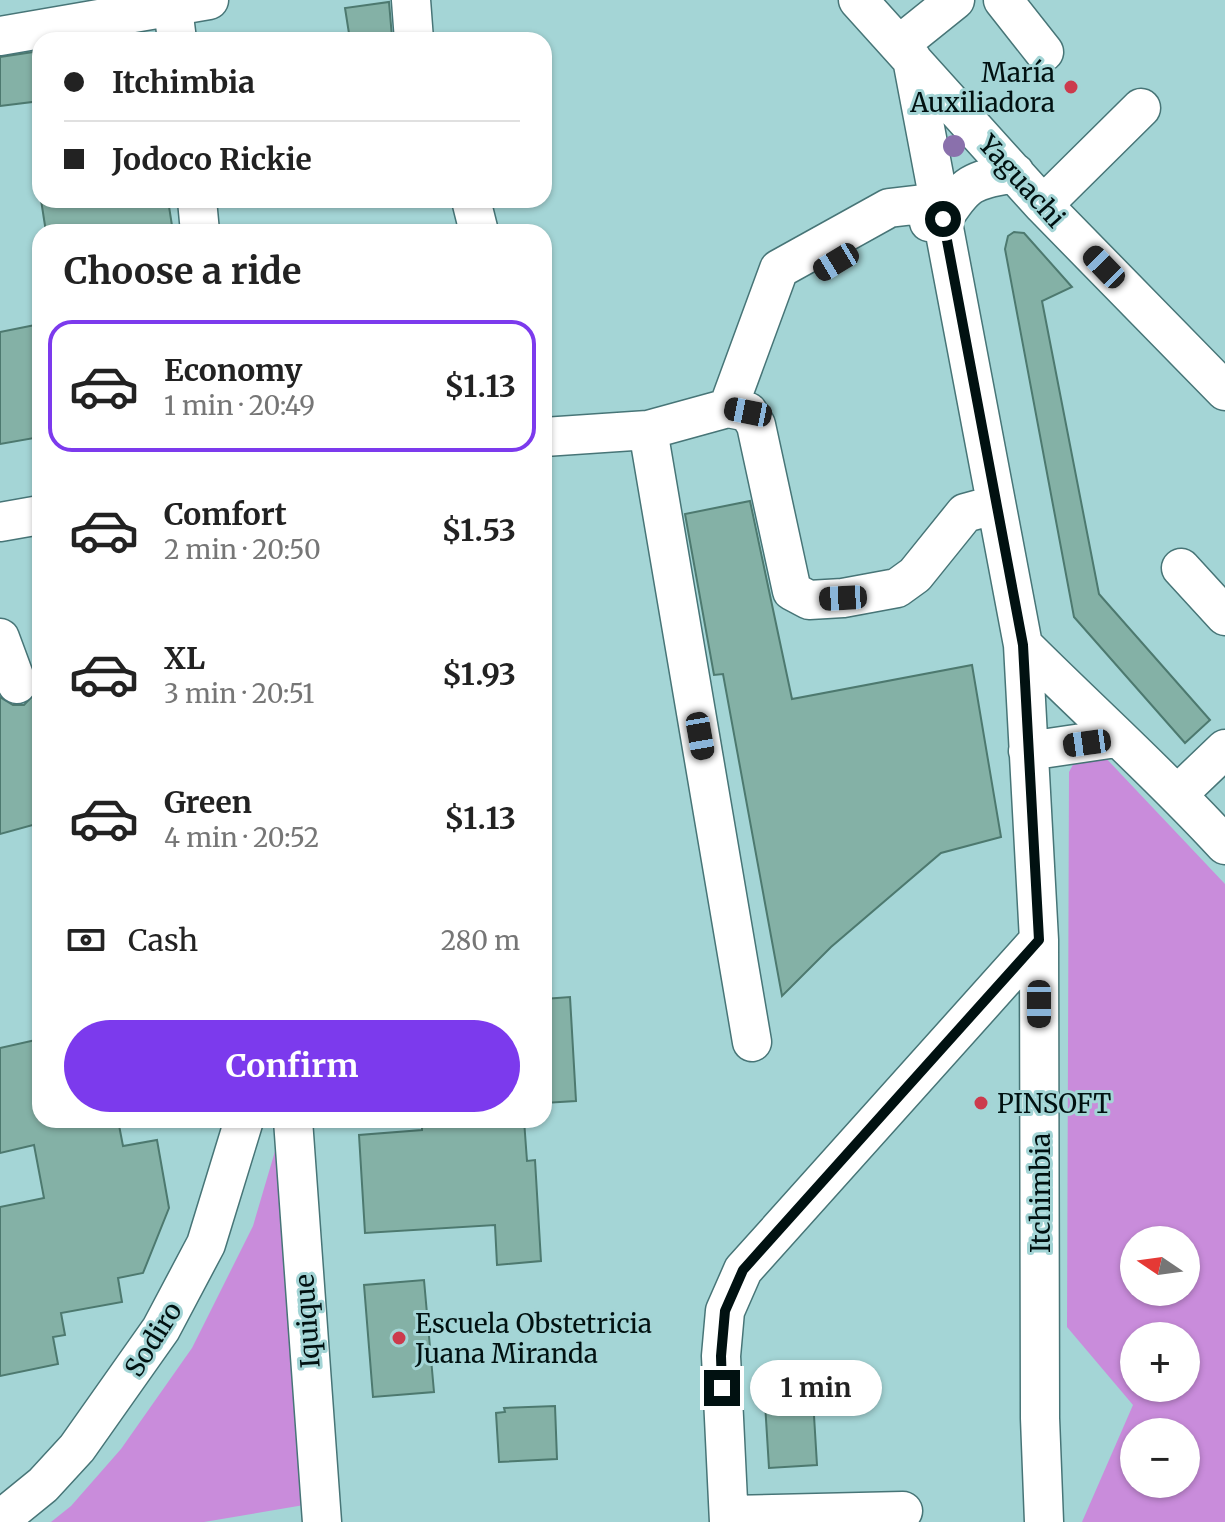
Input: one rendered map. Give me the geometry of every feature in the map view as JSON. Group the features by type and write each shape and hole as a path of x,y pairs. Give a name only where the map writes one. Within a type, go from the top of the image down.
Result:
{"street":[{"path":"411,0 413,32"},
{"name":"Yaguachi","path":"858,0 1043,205 1225,391"},
{"path":"906,52 955,0"},
{"path":"1003,0 1044,52"},
{"path":"0,36 183,11"},
{"name":"Itchimbia","path":"906,52 941,211 994,505 1023,645 1039,940 1040,1418 1044,1522"},
{"path":"1043,205 1141,108"},
{"path":"728,408 770,293 800,284 900,227 941,211 976,181 1015,173"},
{"path":"552,436 648,430 728,408 748,412 756,425 792,591 809,600 843,598 897,588 915,575 965,513 994,505"},
{"path":"648,430 752,1042"},
{"path":"0,522 32,516"},
{"path":"1181,568 1225,616"},
{"path":"0,638 17,684"},
{"path":"1023,645 1116,738 1178,794 1225,845"},
{"path":"1028,751 1116,738"},
{"path":"1178,794 1225,749"},
{"path":"903,1511 729,1519 721,1356 725,1311 743,1270 1039,940"},
{"name":"Sodiro","path":"0,1520 43,1485 77,1448 167,1319 206,1244 242,1128"},
{"name":"Iquique","path":"294,1128 322,1522"}],"shaded area":[{"path":"1102,754 1225,884 1225,1522 1082,1522 1120,1435 1120,1498 1200,1498 1200,1418 1127,1418 1133,1405 1130,1402 1200,1402 1200,1322 1120,1322 1120,1390 1067,1327 1069,772 1075,761"},
{"path":"278,1141 304,1505 204,1522 51,1522 71,1506 121,1449 192,1348 253,1226"}],"building":[{"path":"389,2 392,32 349,32 345,8"},
{"path":"32,52 32,102 0,106 0,57"},
{"path":"42,208 169,208 172,224 45,224"},
{"path":"1014,232 1024,233 1072,287 1042,301 1099,594 1210,720 1185,743 1074,617 1005,249 1008,236"},
{"path":"32,326 32,438 0,444 0,332"},
{"path":"750,501 792,699 972,665 1001,837 941,853 831,947 782,996 723,674 714,675 685,514"},
{"path":"32,696 32,825 0,834 0,697 13,705 24,705"},
{"path":"570,997 576,1101 552,1102 552,998"},
{"path":"32,1041 32,1128 120,1128 123,1146 157,1140 169,1208 143,1273 118,1278 122,1302 61,1313 65,1335 53,1337 58,1364 0,1376 0,1207 44,1198 34,1145 0,1153 0,1048"},
{"path":"525,1128 527,1161 535,1160 541,1261 497,1265 495,1225 365,1233 359,1135"},
{"name":"Escuela Obstetricia Juana Miranda","path":"424,1280 434,1392 373,1397 364,1285"},
{"path":"813,1399 817,1465 769,1468 765,1403"},
{"path":"555,1406 557,1459 499,1462 496,1413 505,1412 504,1408"}],"place":[{"name":"María Auxiliadora","path":"1071,87"},
{"name":"PINSOFT","path":"981,1103"},
{"name":"Escuela Obstetricia Juana Miranda","path":"399,1338"}],"route":[{"path":"722,1388 725,1311 743,1270 1039,940 1023,645 994,505 943,219"}]}
